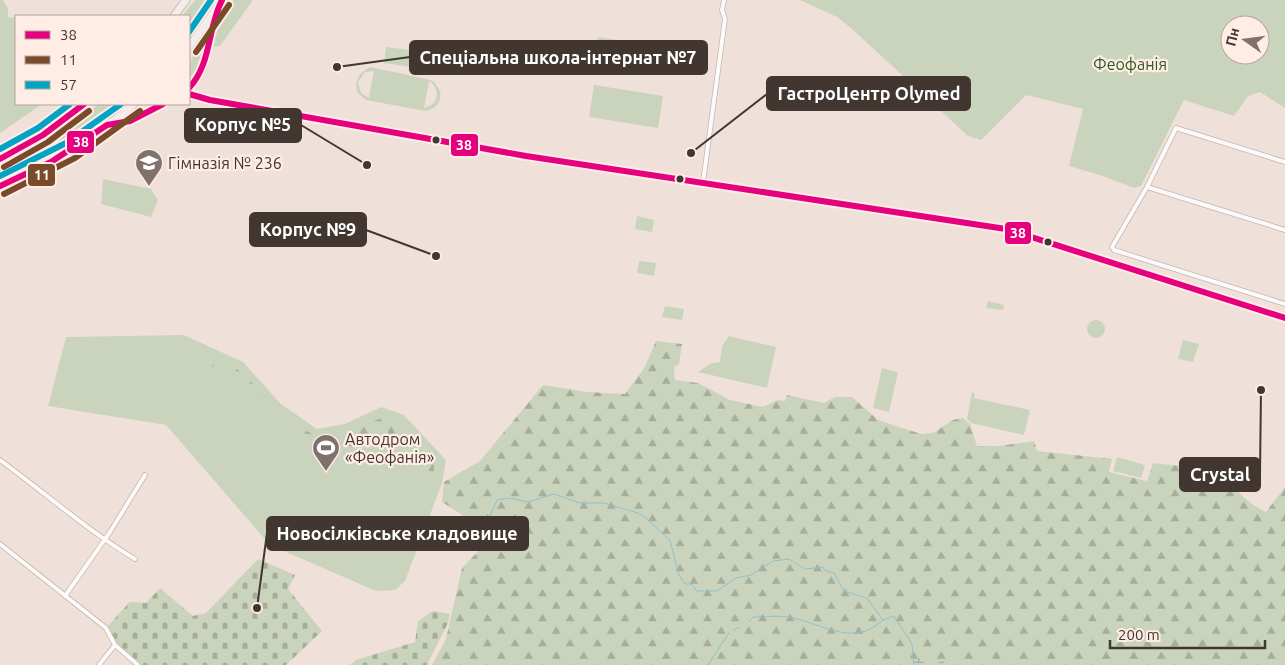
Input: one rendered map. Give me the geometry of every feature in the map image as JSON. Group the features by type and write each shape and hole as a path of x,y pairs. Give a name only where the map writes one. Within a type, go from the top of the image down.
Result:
{"highway":[{"path":"175,15 186,0"},
{"path":"190,46 222,0"},
{"path":"0,159 60,123 83,105"},
{"path":"0,186 28,174 74,148 133,105"},
{"path":"60,123 56,131 56,142 64,148 74,148"}],"street":[{"path":"703,182 725,19 722,10 724,0"},
{"path":"190,87 204,70 210,30 217,8"},
{"path":"190,94 426,139 1006,229 1285,318"},
{"path":"107,125 130,121 161,105"},
{"path":"1285,162 1180,127 1175,129 1147,187 1112,247 1114,250 1285,304"},
{"path":"1147,187 1285,230"},
{"path":"0,460 60,504 104,540 135,559"},
{"path":"65,596 104,540 145,475"},
{"path":"0,544 106,628 115,645 138,665"},
{"path":"99,665 115,645"}],"green space":[{"path":"0,0 3,0 8,9 8,17 15,18 15,105 41,105 0,133"},
{"path":"195,0 214,0 190,35 190,15 183,15"},
{"path":"234,0 253,0 220,46 214,47 215,32"},
{"name":"Феофанія","path":"800,0 1285,0 1285,108 1260,92 1248,96 1234,116 1184,100 1141,186 1134,188 1069,166 1083,109 1026,95 981,140 968,136 837,17"},
{"path":"598,37 671,48 672,52 597,42"},
{"path":"207,39 202,67 193,79 190,73 190,63"},
{"path":"386,47 419,51 417,68 384,63"},
{"path":"370,67 434,82 440,91 439,102 432,109 425,111 366,100 358,93 356,85 358,78","holes":["374,71 369,97 369,98 361,93 358,82 365,72","429,81 436,89 437,95 433,104 424,108"]},
{"path":"594,85 663,96 658,128 589,117"},
{"path":"98,105 123,105 69,143 62,142 61,134"},
{"path":"48,140 56,151 0,179 0,167"},
{"path":"103,179 151,189 158,200 151,217 101,204"},
{"path":"637,216 654,220 652,232 635,229"},
{"path":"639,261 656,263 654,276 637,273"},
{"path":"988,301 1004,305 1003,310 986,308"},
{"path":"665,306 684,309 682,320 662,317"},
{"path":"1092,320 1100,320 1105,325 1103,336 1092,338 1087,333 1087,325"},
{"name":"Автодром «Феофанія»","path":"184,335 243,362 281,404 317,429 345,424 381,407 404,415 446,460 442,483 405,581 395,590 376,591 270,545 166,425 48,406 66,337"},
{"path":"729,336 776,347 767,388 698,372 712,363 720,362 722,346"},
{"path":"1183,340 1199,344 1193,362 1178,359"},
{"path":"656,341 682,344 679,364 674,367 675,380 698,383 730,400 763,407 778,400 785,401 787,395 824,403 835,397 852,397 878,420 921,434 933,433 953,420 963,418 970,424 977,446 999,446 1034,441 1037,451 1112,459 1109,472 1147,481 1153,463 1195,468 1218,477 1253,505 1266,512 1285,487 1285,665 432,665 446,639 462,568 490,539 493,521 473,522 442,502 444,482 480,461 543,385 587,392 625,394 645,367"},
{"path":"216,356 244,375 280,412 306,431 321,436 341,438 356,432 376,420 389,417 395,419 422,444 432,459 433,475 397,437 386,433 352,451 286,428 233,375 225,369 212,366"},
{"path":"882,368 898,372 889,412 873,408"},
{"path":"972,392 975,394 974,398 1030,410 1024,435 971,423 967,419"},
{"path":"1117,457 1145,465 1141,478 1113,471"},
{"path":"258,559 295,575 288,589 322,631 286,665 138,665 115,645 106,628 130,602 146,603 160,588 193,616 206,613"},
{"path":"433,611 450,614 448,623 427,665 350,665 356,660 415,642 418,621"},
{"path":"893,650 902,657 906,654 914,661 922,656 930,662 941,659 946,665 905,665 893,657"}],"waterway":[{"path":"483,532 497,500 509,498 528,502 554,494 580,503 604,503 641,514 670,540 679,575 685,584 691,584 697,591 717,591 736,578 751,575 773,561 789,559 805,569 824,567 824,570 834,573 844,591 867,598 883,620 894,616 912,644 914,665"},
{"path":"749,622 753,617 778,616 804,621 839,632 850,633 872,628 883,620"},
{"path":"734,630 739,627"},
{"path":"708,665 729,633"}],"transit line":[{"name":"57","path":"190,31 211,0"},
{"name":"38","path":"190,87 202,68 217,11 222,0"},
{"name":"11","path":"196,52 229,5"},
{"name":"38","path":"190,94 210,100 526,156 1006,229 1285,318"},
{"name":"57","path":"0,149 38,128 69,105"},
{"name":"38","path":"0,159 43,135 83,105"},
{"name":"57","path":"0,176 66,143 120,105"},
{"name":"38","path":"0,186 51,162 107,125 130,121 161,105"},
{"name":"11","path":"4,167 48,142 89,111"},
{"name":"11","path":"4,194 75,158 140,111"}],"place":[{"name":"Спеціальна школа-інтернат №7","path":"337,67"},
{"name":"ГастроЦентр Olymed","path":"691,153"},
{"name":"Корпус №5","path":"367,165"},
{"name":"Гімназія № 236","path":"149,187"},
{"name":"Корпус №9","path":"436,256"},
{"name":"Crystal","path":"1261,390"},
{"name":"Автодром «Феофанія»","path":"326,472"},
{"name":"Новосілківське кладовище","path":"257,608"}]}
